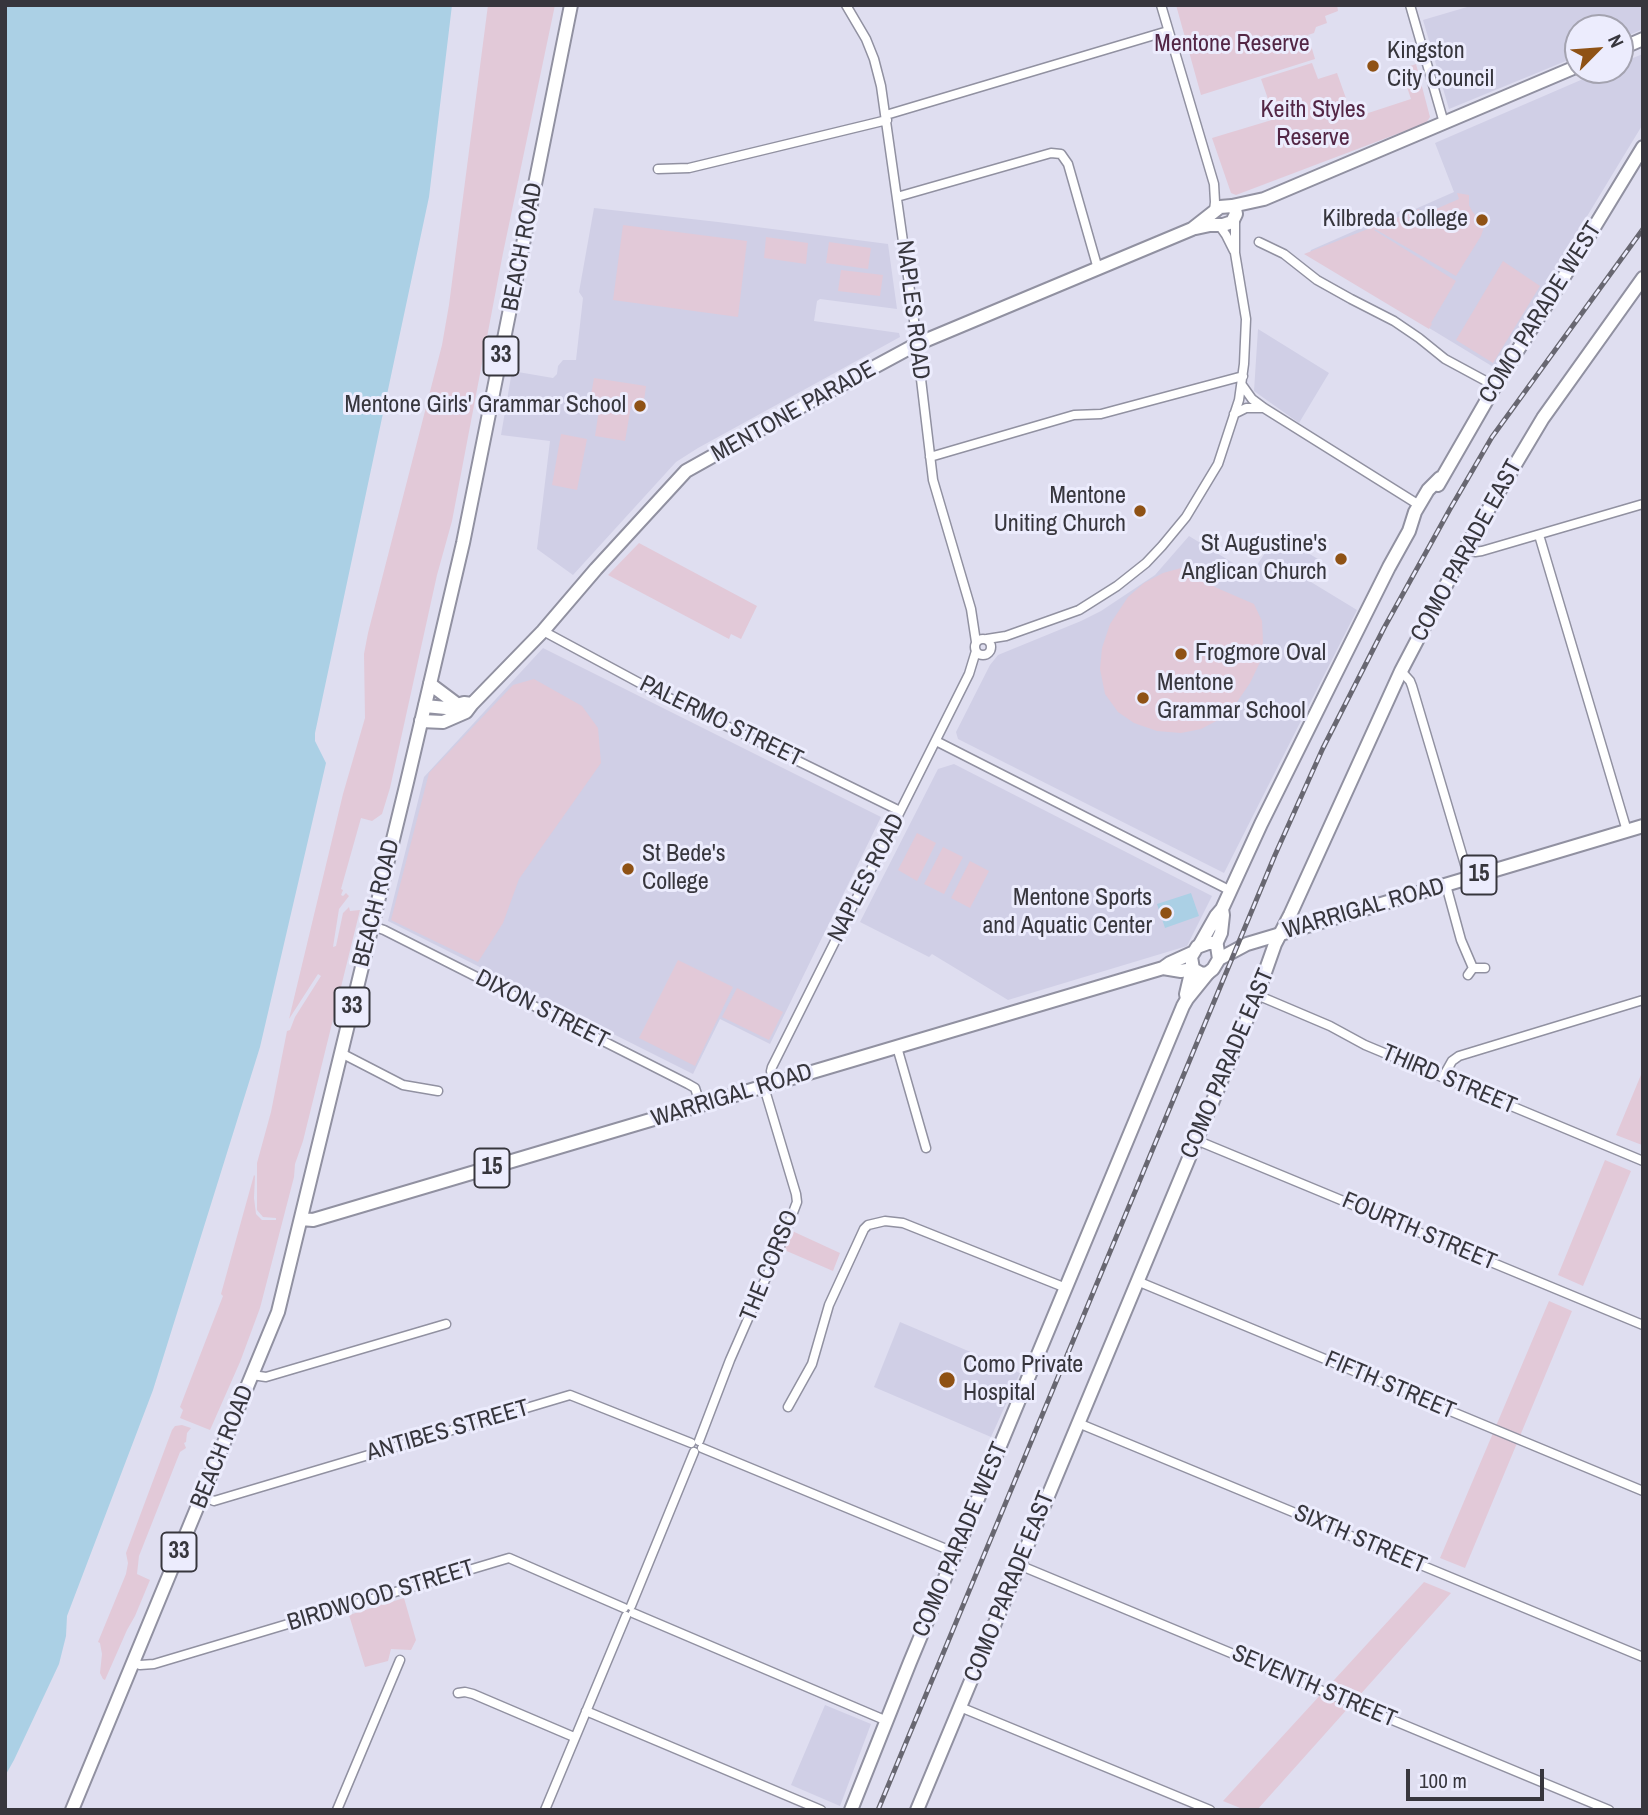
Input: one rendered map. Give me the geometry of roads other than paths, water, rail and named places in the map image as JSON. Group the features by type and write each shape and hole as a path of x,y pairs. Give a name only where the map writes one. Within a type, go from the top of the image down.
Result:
{"street":[{"name":"BEACH ROAD","path":"72,1810 278,1312 425,706 472,497 571,5"},
{"name":"NAPLES ROAD","path":"846,5 866,39 874,59 886,117 933,480 973,619 989,652 969,674"},
{"path":"1161,5 1214,184 1216,219 1235,253"},
{"path":"1410,5 1444,123"},
{"path":"658,169 708,163 886,117 1168,31"},
{"path":"1216,219 1228,224 1233,212 1564,72"},
{"name":"COMO PARADE WEST","path":"1409,531 1421,518 1440,478 1495,386 1643,147"},
{"path":"897,197 1051,153 1061,154 1068,164 1098,269"},
{"path":"1214,184 1233,212 1235,253"},
{"path":"1216,219 1222,206 1233,212"},
{"name":"MENTONE PARADE","path":"421,721 435,723 454,719 466,712 465,704 543,631 686,471 917,344 1216,219"},
{"path":"1259,242 1284,254 1317,280 1394,321 1446,359 1495,386"},
{"name":"NAPLES ROAD","path":"769,1085 772,1067 969,674 976,651 974,646 1079,610 1117,586 1146,563 1186,517 1218,464 1242,381 1246,319 1235,253"},
{"name":"COMO PARADE EAST","path":"917,1810 1257,995 1275,944 1401,671 1466,547 1544,418 1642,284"},
{"path":"930,457 1074,415 1101,415 1242,381 1255,402 1419,505"},
{"path":"1234,414 1246,408 1264,408"},
{"name":"COMO PARADE WEST","path":"1195,949 1222,909 1316,712 1409,531 1419,505 1428,490 1440,478"},
{"path":"1466,547 1479,552 1643,504"},
{"path":"1539,535 1627,831"},
{"name":"PALERMO STREET","path":"543,631 647,687 900,811"},
{"path":"976,651 985,655"},
{"path":"1401,671 1412,686 1469,878"},
{"path":"430,684 465,704"},
{"path":"425,706 443,709 465,704"},
{"path":"936,741 1231,891"},
{"name":"WARRIGAL ROAD","path":"1218,950 1231,942 1247,944 1643,826"},
{"path":"1446,884 1471,972 1485,968"},
{"name":"COMO PARADE WEST","path":"1218,950 1222,909"},
{"name":"DIXON STREET","path":"372,926 688,1084 695,1088 701,1106"},
{"name":"15","path":"1195,949 1208,943 1218,950"},
{"path":"1195,949 1191,963 1199,971 1217,965 1218,950"},
{"name":"WARRIGAL ROAD","path":"301,1219 313,1220 1163,968 1195,949"},
{"name":"WARRIGAL ROAD","path":"1163,968 1199,971"},
{"name":"COMO PARADE WEST","path":"851,1810 1199,971"},
{"name":"THIRD STREET","path":"1257,995 1330,1026 1365,1045 1643,1161"},
{"path":"1443,1077 1452,1061 1459,1056 1643,1000"},
{"path":"897,1047 926,1148"},
{"path":"341,1054 403,1085 438,1091"},
{"name":"THE CORSO","path":"545,1810 797,1202 769,1085"},
{"name":"FOURTH STREET","path":"1196,1140 1643,1325"},
{"path":"788,1407 812,1364 829,1305 867,1225 885,1221 903,1223 1066,1288"},
{"name":"FIFTH STREET","path":"1137,1281 1643,1491"},
{"path":"252,1375 267,1377 446,1324"},
{"name":"ANTIBES STREET","path":"202,1496 214,1501 570,1395 956,1553"},
{"name":"SIXTH STREET","path":"1078,1423 1643,1657"},
{"name":"BIRDWOOD STREET","path":"133,1662 140,1665 154,1664 509,1558 887,1721"},
{"name":"SEVENTH STREET","path":"1019,1565 1609,1810"},
{"path":"337,1810 400,1660"},
{"path":"458,1693 472,1694 574,1737"},
{"path":"960,1707 1210,1810"},
{"path":"586,1711 821,1810"}],"railway":[{"path":"878,1810 1275,855 1323,748 1384,628 1492,437 1643,229"}],"place":[{"name":"Kingston City Council","path":"1373,66"},
{"name":"Kilbreda College","path":"1482,220"},
{"name":"Mentone Girls' Grammar School","path":"640,406"},
{"name":"Mentone Uniting Church","path":"1140,511"},
{"name":"St Augustine's Anglican Church","path":"1341,559"},
{"name":"Frogmore Oval","path":"1181,654"},
{"name":"Mentone Grammar School","path":"1143,698"},
{"name":"St Bede's College","path":"628,869"},
{"name":"Mentone Sports and Aquatic Center","path":"1166,913"},
{"name":"Como Private Hospital","path":"947,1380"}],"park label":[{"name":"Mentone Reserve","path":"1232,45"},
{"name":"Keith Styles Reserve","path":"1313,125"}]}
